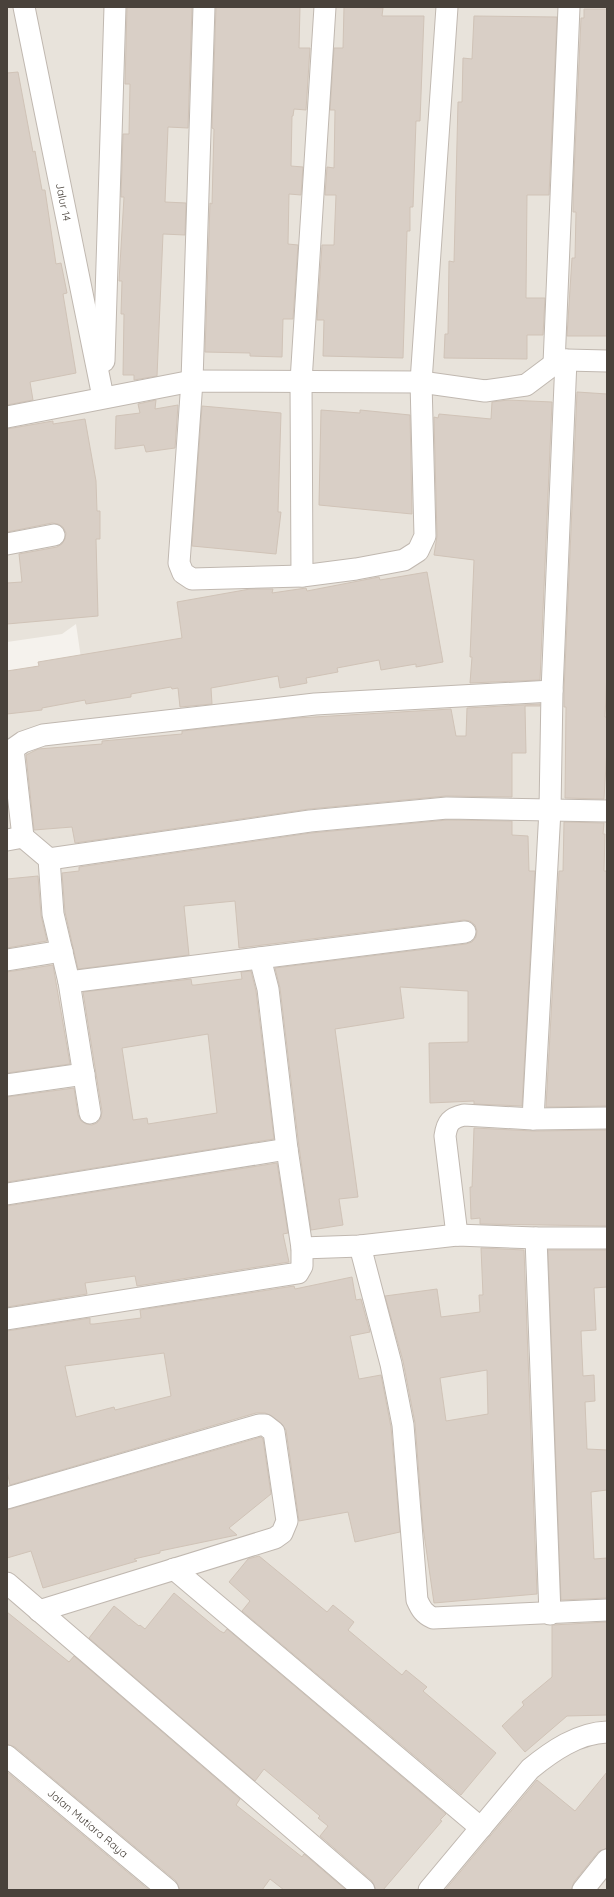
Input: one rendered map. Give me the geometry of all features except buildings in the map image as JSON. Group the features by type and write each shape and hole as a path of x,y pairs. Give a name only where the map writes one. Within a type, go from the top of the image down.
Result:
{"street":[{"name":"Jalur 14","path":"24,7 103,397"},
{"path":"103,397 115,7"},
{"path":"204,7 192,381 178,562 183,573 192,579 302,576 356,569 404,560 418,551 425,536 421,382 447,7"},
{"path":"302,576 301,381 325,7"},
{"path":"533,1119 550,810 569,7"},
{"path":"7,417 103,397 192,381 421,382 485,391 526,385 560,362 607,361"},
{"path":"7,544 54,535"},
{"path":"552,692 315,704 43,735 23,742 13,749 15,838 49,860 310,821 447,808 607,811"},
{"path":"49,860 53,914 69,982 90,1113"},
{"path":"69,982 465,932"},
{"path":"7,960 62,951"},
{"path":"7,1318 298,1273 302,1266 302,1248 287,1149 268,989 260,958"},
{"path":"7,1085 84,1074"},
{"path":"457,1235 445,1136 447,1125 454,1118 464,1115 533,1119 607,1118"},
{"path":"7,1194 287,1149"},
{"path":"302,1248 360,1246 457,1235 536,1238 607,1238"},
{"path":"536,1238 550,1614"},
{"path":"360,1246 391,1364 403,1426 417,1600 420,1607 426,1615 433,1618 550,1614 607,1610"},
{"path":"7,1498 259,1424 265,1425 274,1432 287,1521 282,1533 275,1538 39,1611"},
{"path":"174,1569 481,1828"},
{"path":"7,1583 364,1890"},
{"path":"429,1890 530,1769 546,1756 579,1738 599,1732 607,1732"},
{"name":"Jalan Mutiara Raya","path":"7,1756 168,1890"},
{"path":"583,1890 607,1860"}],"shaded area":[{"path":"7,7 607,7 607,1890 7,1890 7,680 83,672 76,624 62,634 7,642"}]}
